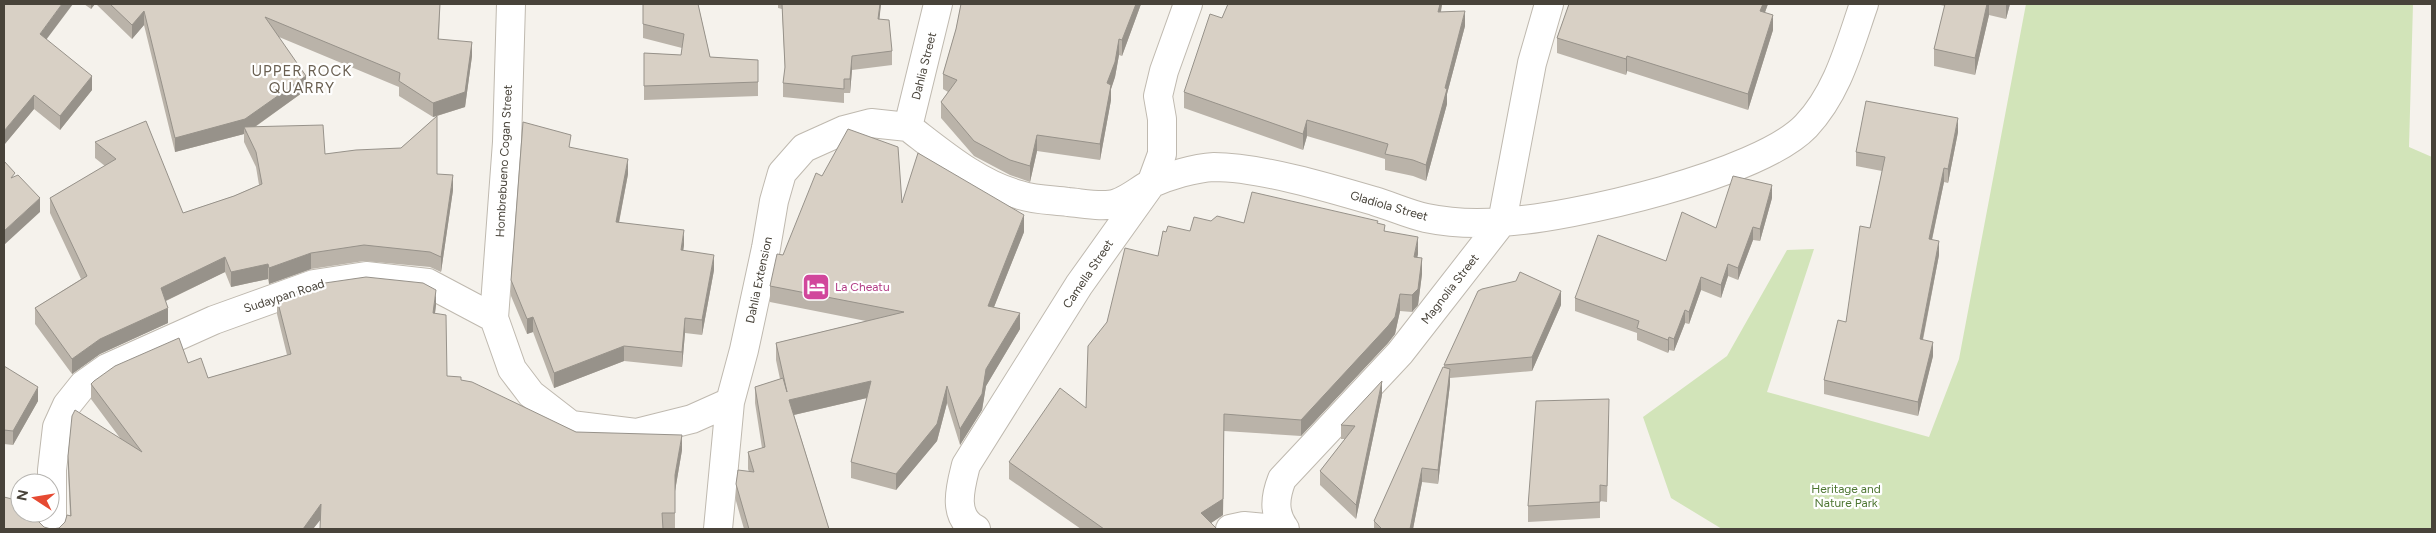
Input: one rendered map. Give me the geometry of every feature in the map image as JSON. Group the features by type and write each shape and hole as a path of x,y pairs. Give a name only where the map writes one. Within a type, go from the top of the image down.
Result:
{"street":[{"name":"Hombrebueno Cogan Street","path":"494,318 507,142 511,4"},
{"name":"Dahlia Street","path":"908,127 938,4"},
{"name":"Camella Street","path":"976,529 961,513 958,496 966,465 1079,286 1151,184 1162,154 1162,119 1158,96 1164,71 1188,4"},
{"name":"Magnolia Street","path":"1285,529 1278,520 1275,496 1282,479 1400,353 1502,222 1532,63 1550,4"},
{"name":"Gladiola Street","path":"908,127 972,174 1020,196 1080,203 1115,204 1151,184 1191,171 1212,167 1234,169 1309,184 1425,218 1462,222 1502,222 1549,216 1611,204 1681,184 1769,152 1794,137 1827,99 1843,65 1864,4"},
{"name":"Dahlia Extension","path":"718,529 730,402 744,350 774,201 782,173 804,148 844,130 871,122 908,127"},
{"name":"Sudaypan Road","path":"52,529 52,470 57,427 67,404 83,385 107,368 214,320 314,284 366,276 428,283 494,318"},
{"path":"494,318 512,369 531,394 571,425 636,433 692,419 730,402"},
{"path":"1230,529 1244,526 1276,529"}],"green space":[{"name":"Heritage and Nature Park","path":"2026,4 2413,4 2409,147 2432,157 2432,529 1722,529 1671,498 1643,417 1727,356 1787,250 1814,249 1767,392 1929,437 1959,359"}],"building":[{"path":"4,4 62,4 40,34 92,76 60,116 34,95 4,131"},
{"path":"110,4 440,4 438,39 472,42 465,92 433,103 399,81 400,73 265,17 306,76 245,119 175,138 144,11 132,25"},
{"path":"643,4 698,4 710,57 758,60 758,82 644,86 644,53 681,55 684,34 643,24"},
{"path":"782,4 880,4 878,19 889,20 892,51 852,56 850,79 844,79 844,89 783,83 785,67"},
{"path":"961,4 1136,4 1122,40 1119,39 1115,62 1107,83 1111,85 1100,144 1037,135 1030,166 1010,160 974,141 941,102 957,80 943,74"},
{"path":"1228,4 1440,4 1438,12 1465,11 1445,88 1447,89 1426,165 1385,154 1388,144 1307,120 1303,134 1184,92 1210,14 1222,18"},
{"path":"1569,4 1763,4 1760,11 1773,15 1748,94 1627,56 1626,59 1557,38"},
{"path":"1945,4 1987,4 1975,58 1934,49"},
{"path":"1866,101 1958,118 1948,169 1944,168 1929,239 1939,241 1920,339 1933,342 1918,402 1824,380 1838,320 1846,322 1860,226 1870,228 1885,157 1856,152"},
{"path":"437,116 437,174 453,175 441,257 430,252 364,245 311,253 269,268 268,264 231,272 225,257 161,288 168,308 100,339 72,359 35,308 87,276 50,198 116,159 95,142 146,121 183,213 234,196 262,184 256,152 244,127 323,125 325,154 356,150 401,148"},
{"path":"523,122 571,135 569,147 628,159 616,222 684,230 681,250 714,255 702,320 685,318 682,352 624,346 554,373 533,317 527,319 511,280"},
{"path":"848,129 898,147 902,203 918,153 1024,215 988,306 1020,313 986,369 982,394 960,429 947,386 937,424 896,474 851,462 871,381 789,400 829,529 749,529 736,484 738,470 754,472 748,452 765,447 755,387 783,378 787,392 776,343 904,312 770,286 777,254 783,255 816,173 822,176"},
{"path":"4,161 15,173 11,178 18,175 40,198 4,231"},
{"path":"1733,176 1772,185 1760,229 1753,227 1738,268 1728,264 1721,285 1701,277 1689,312 1685,310 1674,339 1669,337 1668,340 1637,328 1639,321 1575,298 1598,235 1666,261 1682,212 1716,228"},
{"path":"1252,192 1378,221 1377,223 1385,225 1384,231 1418,237 1414,257 1422,258 1418,289 1412,295 1400,294 1395,317 1388,326 1301,420 1224,414 1223,499 1201,513 1217,529 1104,529 1009,462 1060,388 1086,408 1088,346 1107,322 1125,248 1158,256 1163,231 1166,232 1168,226 1190,231 1194,217 1211,221 1217,216 1244,223"},
{"path":"1520,272 1561,291 1532,357 1444,365 1478,291 1516,281"},
{"path":"366,277 423,283 436,290 433,313 446,315 447,376 461,377 461,380 472,382 576,432 682,435 675,475 675,513 662,513 663,529 320,529 321,504 303,529 52,529 59,528 65,522 67,515 71,516 68,456 72,416 75,410 142,452 91,384 94,381 115,366 179,338 188,363 201,358 208,378 291,354 277,299 318,284"},
{"path":"4,366 38,387 13,431 4,430"},
{"path":"1443,367 1450,369 1438,470 1422,468 1410,529 1382,529 1374,521"},
{"path":"1382,381 1356,505 1320,471 1355,426 1341,425"},
{"path":"1609,399 1607,486 1600,485 1600,502 1528,506 1536,401"},
{"path":"4,497 10,498 10,523 40,523 44,527 51,529 4,529"}],"place":[{"name":"La Cheatu","path":"816,287"}],"district":[{"name":"UPPER ROCK QUARRY","path":"302,80"}]}
